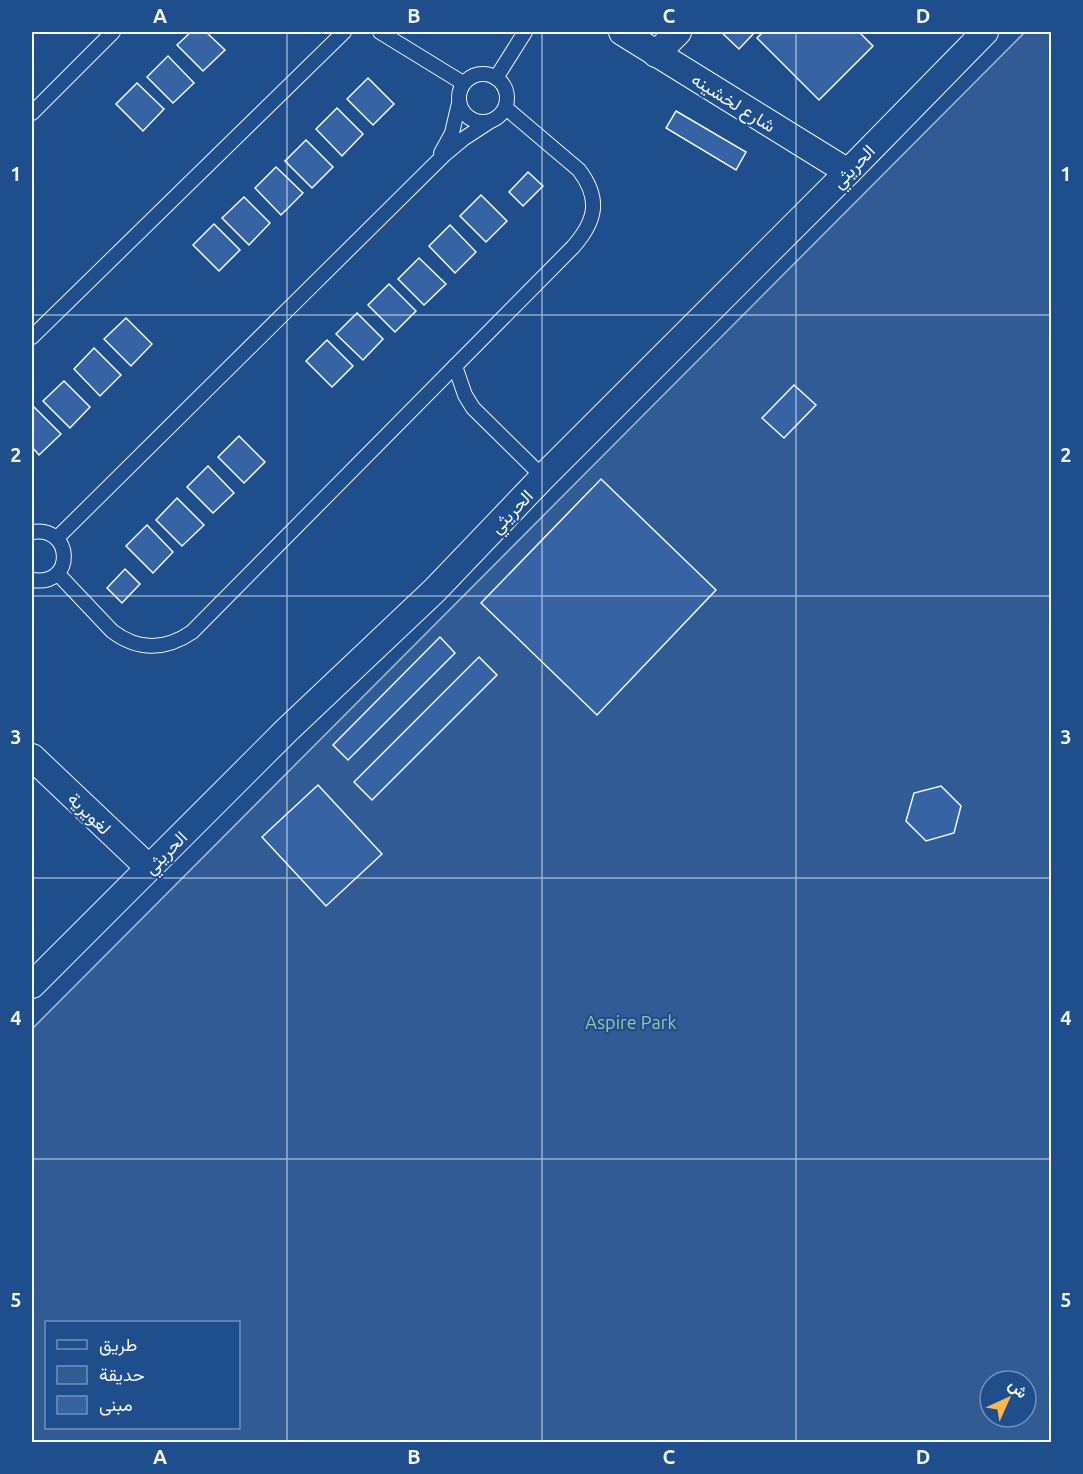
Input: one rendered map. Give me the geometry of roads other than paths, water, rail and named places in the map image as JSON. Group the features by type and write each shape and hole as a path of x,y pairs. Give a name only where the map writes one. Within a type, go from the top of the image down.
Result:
{"street":[{"name":"شارع لخشينه","path":"622,32 848,172"},
{"path":"656,54 678,32"},
{"name":"الحريثي","path":"32,985 287,730 435,590 543,477 985,32"},
{"name":"لغويرية","path":"32,757 148,868"}],"lane":[{"path":"32,113 113,32"},
{"path":"32,337 344,32"},
{"path":"380,32 463,83"},
{"path":"496,78 525,32"},
{"path":"57,538 429,170 463,139 499,117 506,108 508,97 504,86 488,74 478,74 463,83 458,95 459,107 467,118 477,123 489,122"},
{"path":"429,170 442,152 452,132 459,103"},
{"path":"58,574 122,639 147,647 171,644 183,639 573,248 588,228 592,216 594,204 587,180 579,170 506,108"},
{"path":"455,366 465,395 473,408 543,477"},
{"path":"32,532 46,532 57,538 64,550 64,563 58,574 46,581 32,580"}],"park label":[{"name":"Aspire Park","path":"631,1022"}]}
